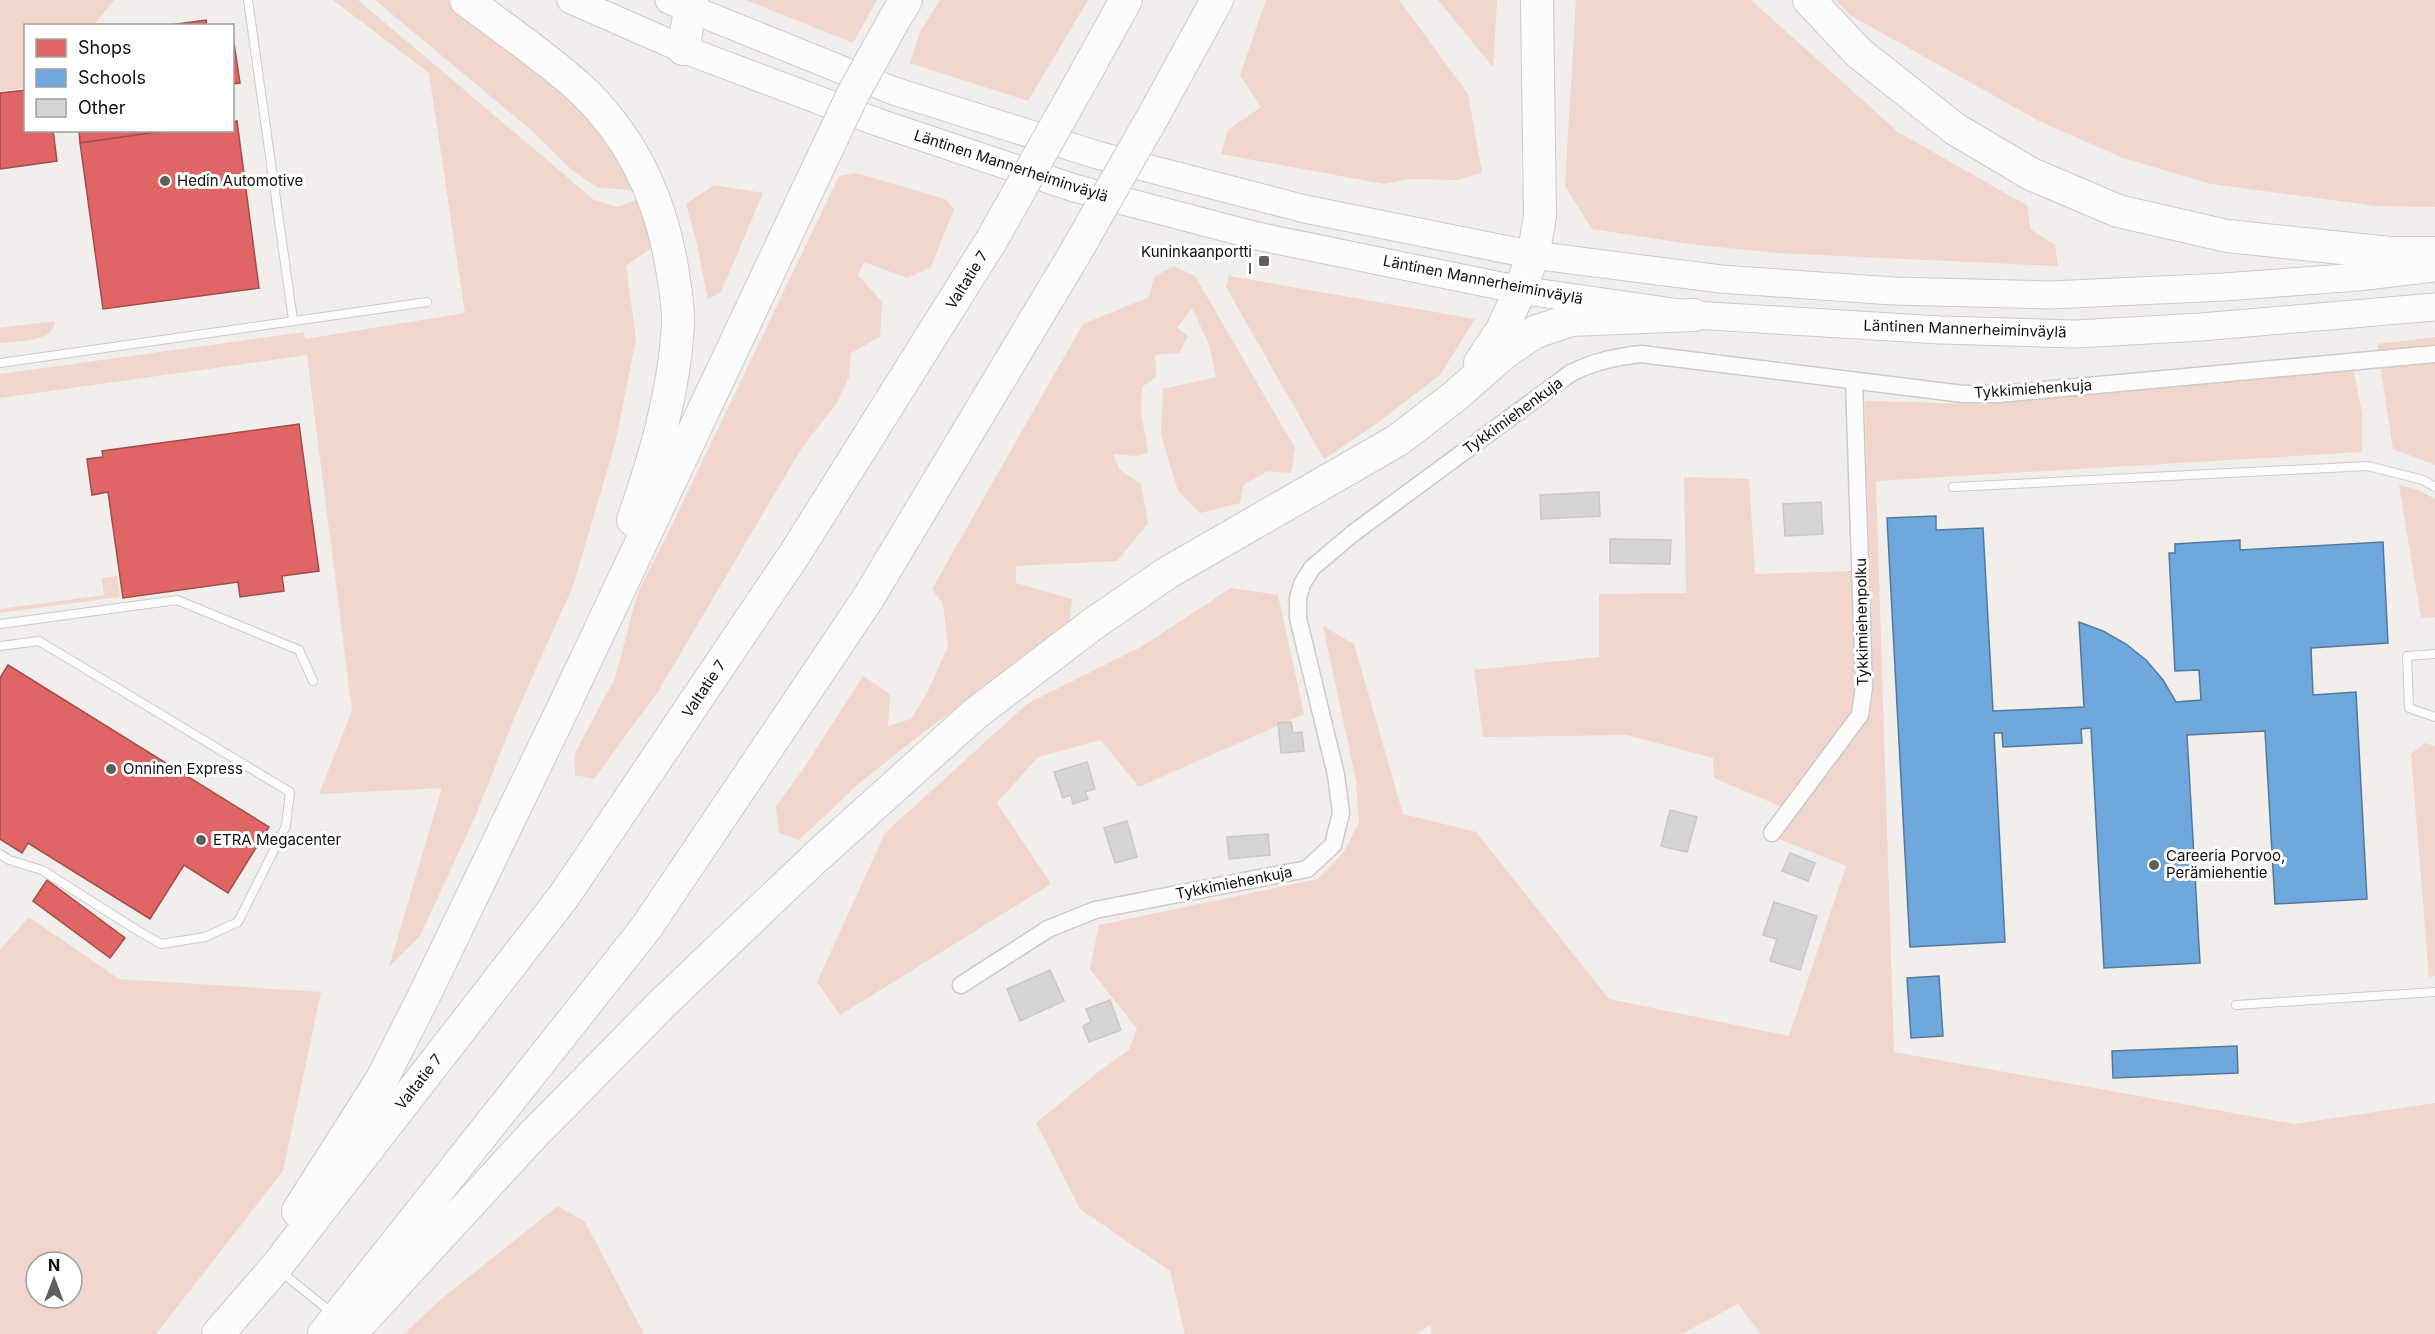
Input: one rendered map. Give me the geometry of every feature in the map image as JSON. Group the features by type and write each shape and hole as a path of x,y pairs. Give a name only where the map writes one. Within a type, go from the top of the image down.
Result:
{"highway":[{"path":"466,0 581,90 619,132 643,170 670,251 678,323 673,377 661,432 635,513 565,704"},
{"name":"Valtatie 7","path":"218,1334 276,1267 564,896 796,552 991,241 1126,0"},
{"path":"337,1328 646,928 867,600 1074,255 1216,0"},
{"path":"1454,397 1502,330 1533,255 1540,217 1537,0"},
{"path":"1809,0 1859,53 1955,129 2031,174 2118,210 2228,236 2390,253 2435,253"},
{"path":"683,3 683,49"},
{"path":"276,1267 302,1203 382,1079 565,704 854,92 900,10"},
{"path":"337,1328 663,1003 814,859 975,714 1093,624 1167,573 1398,440 1454,397 1504,353 1535,332 1571,320 1694,315"}],"main road":[{"name":"Läntinen Mannerheiminväylä","path":"571,0 683,49 877,122 1074,188 1257,236 1520,290 1694,315 1940,330 2076,334 2201,327 2435,307"},
{"path":"683,3 894,91 1097,155 1305,209 1533,255 1721,279 1893,291 2050,296 2224,287 2435,267"}],"street":[{"name":"Tykkimiehenkuja","path":"961,985 1048,929 1095,910 1307,868 1333,844 1341,813 1336,776 1298,618 1298,598 1302,584 1312,568 1352,534 1571,373 1591,363 1613,357 1641,354 1963,394 1999,394 2435,354"},
{"name":"Tykkimiehenpolku","path":"1772,833 1860,715 1864,687 1854,381"}],"lane":[{"path":"248,0 293,320"},
{"path":"0,363 427,302"},
{"path":"1953,487 2368,466 2423,480 2435,487"},
{"path":"0,624 177,600 299,650 313,681"},
{"path":"0,646 39,641 290,792 286,826 238,922 205,937 161,944 42,870 9,860 0,854"},
{"path":"2435,654 2407,656 2409,708 2435,717"},
{"path":"2236,1005 2435,992"},
{"path":"276,1267 337,1328"}],"shaded area":[{"path":"0,0 114,0 95,24 24,24 24,88 0,91"},
{"path":"333,0 358,0 594,200 618,207 636,200 649,232 651,248 626,266 636,339 615,444 573,586 518,709 475,817 420,936 389,967 442,788 319,794 352,711 307,355 0,398 0,374 304,332 305,339 465,313 429,73"},
{"path":"375,0 448,0 473,17 576,102 615,148 636,191 597,187 573,171 531,130"},
{"path":"746,0 877,0 853,43"},
{"path":"940,0 1088,0 1028,101 910,63 920,32"},
{"path":"1266,0 1399,0 1468,94 1482,172 1459,180 1409,179 1384,184 1221,154 1228,130 1261,107 1240,75"},
{"path":"1438,0 1497,0 1493,67"},
{"path":"1576,0 1751,0 1898,132 2028,206 2030,229 2055,245 2058,266 1777,253 1690,244 1592,229 1565,186"},
{"path":"1836,0 2435,0 2435,207 2376,206 2211,184 2123,158 2037,120 1850,15"},
{"path":"856,173 945,199 954,209 931,267 907,278 864,262 858,275 882,302 880,337 851,353 849,377 836,404 801,449 659,690 594,779 575,775 574,755 615,678 638,592 839,176"},
{"path":"714,185 763,193 721,292 708,299 686,204"},
{"path":"1174,266 1195,276 1295,448 1291,473 1268,471 1243,485 1240,503 1200,513 1178,491 1161,435 1163,389 1216,377 1209,344 1192,308 1177,328 1188,336 1179,353 1155,355 1156,377 1142,387 1141,411 1148,453 1136,456 1113,454 1120,470 1141,484 1148,523 1117,561 1016,566 1016,583 1072,599 1069,623 857,785 799,840 779,833 776,806 802,771 863,676 890,694 888,726 911,719 927,693 948,647 943,604 932,589 1083,324 1149,297 1154,277"},
{"path":"1229,276 1475,319 1440,375 1376,424 1324,459 1226,287"},
{"path":"55,321 53,328 41,337 33,340 0,343 0,328"},
{"path":"2435,337 2435,465 2393,449 2377,344"},
{"path":"2353,368 2362,413 2362,452 1876,481 1894,1052 2294,1124 2435,1103 2435,1334 1761,1334 1738,1304 1682,1334 1432,1334 1430,1325 1417,1334 1185,1334 1170,1271 1080,1209 1036,1123 1098,1072 1129,1050 1137,1029 1090,969 1099,925 1318,879 1343,853 1359,823 1356,780 1323,626 1354,644 1403,814 1476,832 1609,999 1789,1036 1846,866 1779,839 1868,717 1873,695 1865,401 1980,404"},
{"path":"1684,477 1749,479 1755,574 1854,571 1858,686 1854,711 1782,807 1714,778 1713,758 1627,735 1483,737 1474,670 1599,657 1599,594 1686,593"},
{"path":"2399,485 2418,490 2435,499 2435,617 2421,618"},
{"path":"117,576 120,597 0,613 0,609 104,595 102,578"},
{"path":"1231,588 1278,595 1304,714 1139,787 1101,740 1038,757 997,803 1051,884 840,1015 817,982 885,833 1027,704 1141,647"},
{"path":"2425,743 2435,746 2435,976 2429,977 2411,754"},
{"path":"29,917 119,979 321,992 283,1171 156,1334 0,1334 0,950"},
{"path":"558,1206 585,1222 644,1334 404,1334 440,1300"}],"building: Shops":[{"path":"206,20 207,24 177,24"},
{"path":"234,43 240,83 234,84"},
{"path":"24,90 24,132 53,132 57,161 0,169 0,93"},
{"name":"Hedin Automotive","path":"237,121 259,288 103,309 80,143 157,132 234,132 234,122"},
{"path":"79,132 157,132 80,143"},
{"path":"299,424 319,571 282,576 284,591 240,597 238,582 123,598 108,492 92,495 87,459 103,457 102,451"},
{"path":"8,665 269,827 228,893 184,865 150,919 28,843 22,853 0,839 0,678"},
{"path":"47,880 125,938 110,958 33,901"}],"building: Schools":[{"path":"1936,516 1936,530 1983,528 1993,711 2084,707 2079,622 2103,631 2126,644 2146,660 2163,680 2176,702 2201,700 2199,670 2175,671 2169,553 2175,553 2175,544 2240,540 2240,550 2383,542 2388,643 2311,648 2313,695 2356,692 2367,899 2275,904 2265,731 2187,735 2200,963 2104,968 2091,728 2081,729 2082,743 2003,747 2002,733 1994,733 2005,942 1910,947 1887,518"},
{"path":"1939,976 1943,1036 1911,1038 1907,978"},
{"path":"2237,1046 2238,1073 2113,1078 2112,1051"}],"building: Other":[{"path":"1599,492 1600,516 1541,519 1540,495"},
{"path":"1821,502 1823,534 1785,536 1783,504"},
{"path":"1610,539 1671,540 1670,564 1610,563"},
{"path":"1291,722 1293,733 1302,732 1304,751 1281,753 1278,723"},
{"path":"1087,762 1095,789 1085,792 1088,799 1073,804 1071,795 1063,798 1054,772"},
{"path":"1670,810 1697,817 1687,852 1661,846"},
{"path":"1127,821 1137,857 1115,863 1104,828"},
{"path":"1268,834 1270,855 1229,859 1227,837"},
{"path":"1790,853 1815,863 1808,881 1782,871"},
{"path":"1774,902 1817,916 1800,970 1770,961 1777,939 1763,935"},
{"path":"1050,970 1064,1001 1020,1021 1007,989"},
{"path":"1110,1000 1121,1030 1089,1042 1083,1026 1091,1022 1086,1009"}],"place":[{"name":"Hedin Automotive","path":"165,181"},
{"name":"Kuninkaanportti I","path":"1264,261"},
{"name":"Onninen Express","path":"111,769"},
{"name":"ETRA Megacenter","path":"201,840"},
{"name":"Careeria Porvoo, Perämiehentie","path":"2154,865"}]}
